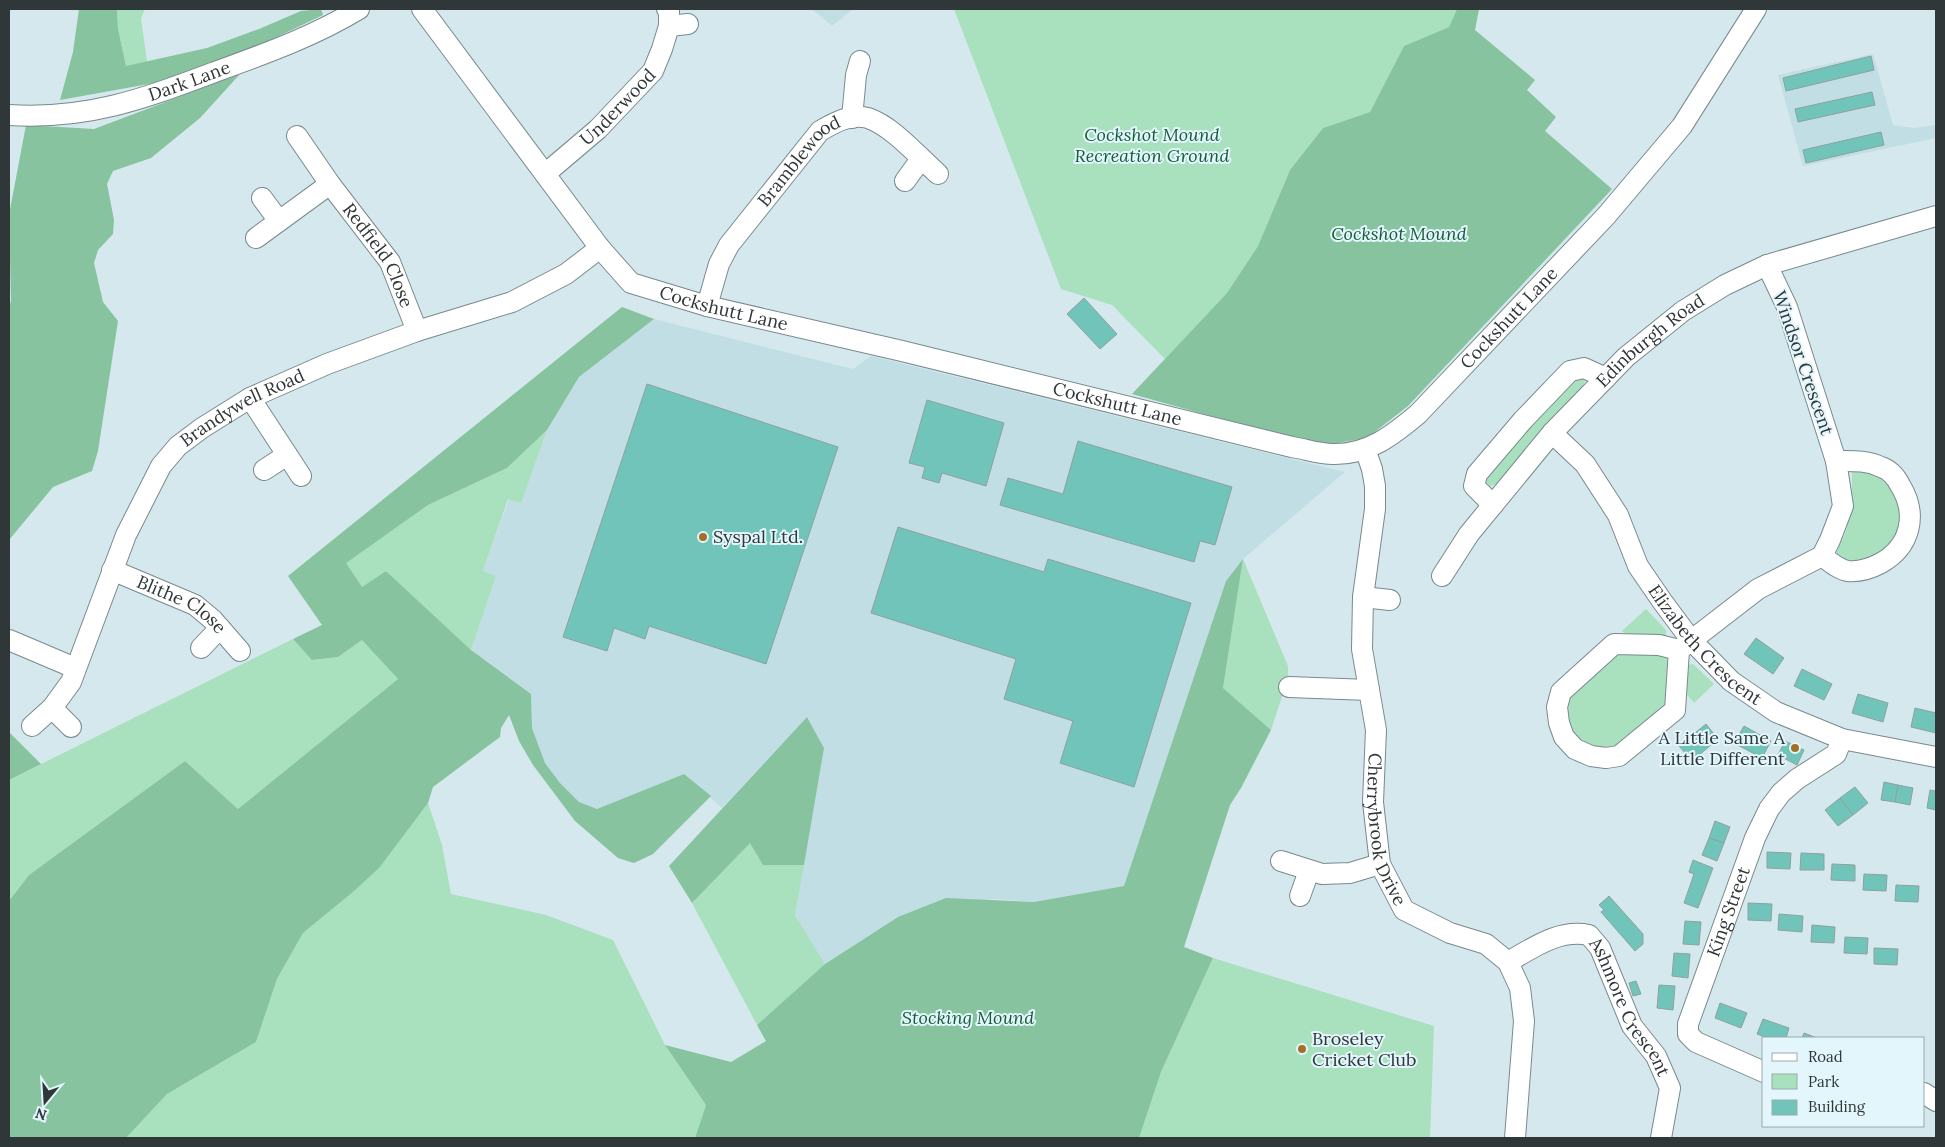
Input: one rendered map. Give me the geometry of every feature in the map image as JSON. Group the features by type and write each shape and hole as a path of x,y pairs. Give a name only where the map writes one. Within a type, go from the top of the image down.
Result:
{"street":[{"name":"Dark Lane","path":"9,115 67,115 140,100 283,48 359,9"},
{"name":"Cockshutt Lane","path":"422,9 600,248 631,283 707,306 912,353 1292,447 1333,454 1365,449 1383,442 1418,414 1606,216 1682,126 1756,9"},
{"name":"Underwood","path":"546,174 598,129 653,71 675,20"},
{"path":"852,118 856,75 860,61"},
{"name":"Bramblewood","path":"707,306 719,264 729,245 820,131 835,122 852,118 866,118 886,128 938,174"},
{"name":"Redfield Close","path":"297,136 330,184 390,262 417,331"},
{"path":"905,181 921,159"},
{"name":"Redfield Close","path":"256,238 330,184"},
{"path":"262,198 279,221"},
{"name":"Edinburgh Road","path":"1442,576 1469,534 1552,433 1626,357 1683,311 1725,285 1767,265 1936,216"},
{"name":"Brandywell Road","path":"32,726 52,708 71,682 126,535 161,466 178,446 202,428 250,398 327,364 417,331 512,302 566,274 600,248"},
{"name":"Windsor Crescent","path":"1767,265 1787,307 1836,461 1843,506 1822,556"},
{"path":"1493,505 1474,486 1477,474 1523,420 1570,371 1584,368 1606,378"},
{"path":"250,398 301,476"},
{"name":"Elizabeth Crescent","path":"1552,433 1585,464 1618,515 1638,566 1685,645 1731,681 1776,712 1842,739 1936,757"},
{"name":"Cherrybrook Drive","path":"1365,449 1372,469 1375,486 1363,597 1362,649 1376,730 1373,802 1380,864 1404,910 1450,933 1486,944 1508,962 1520,988 1524,1021 1515,1138"},
{"path":"264,470 287,455"},
{"path":"1685,645 1676,710 1619,756 1606,758 1591,756 1574,749 1564,737 1559,723 1557,707 1561,692 1614,644 1685,645 1758,589 1822,556 1846,571 1864,571 1890,557 1899,549 1906,536 1910,509 1905,492 1895,476 1883,467 1865,461 1836,461"},
{"name":"Blithe Close","path":"112,570 195,605 220,628 240,651"},
{"path":"1363,597 1390,600"},
{"path":"201,648 220,628"},
{"path":"9,640 76,668"},
{"path":"1290,687 1369,690"},
{"path":"52,708 71,726"},
{"name":"King Street","path":"1762,1071 1696,1042 1688,1034 1688,1024 1755,838 1768,809 1781,793 1797,779 1836,754 1842,739"},
{"path":"1281,861 1322,874 1350,873 1380,864"},
{"path":"1300,896 1309,871"},
{"name":"Ashmore Crescent","path":"1508,962 1546,940 1576,932 1589,934 1600,948 1632,1026 1656,1056 1670,1088 1661,1138"},
{"path":"1925,1094 1936,1101"}],"shaded area":[{"path":"812,9 853,9 832,26"},
{"path":"1873,54 1893,125 1914,128 1936,125 1936,138 1803,166 1778,75"},
{"path":"654,319 853,369 871,356 1345,472 1243,559 1226,581 1124,886 1034,902 993,899 898,917 825,964 795,915 824,748 807,717 722,808 684,774 597,809 579,802 560,783 545,763 532,728 531,694 471,650 496,576 483,571 509,499 521,502 547,430 579,377"}],"green space":[{"path":"79,9 117,9 118,29 126,66 207,48 301,11 321,9 323,15 256,47 160,82 60,100 73,52"},
{"path":"117,9 145,9 141,18 147,62 126,66 118,29"},
{"name":"Cockshot Mound Recreation Ground","path":"954,9 1457,9 1449,27 1404,46 1370,112 1323,128 1290,170 1258,246 1227,293 1165,359 1112,305 1061,289"},
{"name":"Cockshot Mound","path":"1457,9 1479,9 1475,30 1535,80 1527,90 1556,117 1545,131 1612,189 1408,406 1367,438 1319,446 1132,394 1227,293 1258,246 1290,170 1323,128 1370,112 1404,46 1449,27"},
{"path":"240,74 200,118 151,158 113,171 107,184 114,220 113,234 98,250 94,263 103,302 118,321 98,451 92,471 53,487 9,540 9,307 11,301 9,215 26,125 94,129"},
{"path":"622,307 654,319 579,377 547,430 507,468 428,505 346,563 362,587 386,571 471,650 531,694 532,728 545,763 560,783 579,802 597,809 684,774 711,796 653,854 634,863 618,858 575,821 533,765 519,741 509,715 501,728 500,737 433,787 428,803 379,868 303,933 277,979 256,1042 167,1094 126,1138 9,1138 9,901 29,875 185,761 238,809 398,679 362,640 338,657 312,660 293,639 322,625 288,576"},
{"path":"1578,376 1585,380 1582,389 1497,484 1490,486 1485,481 1486,477 1570,380"},
{"path":"547,430 521,503 508,499 483,571 496,576 471,650 386,571 362,587 345,563 428,505 507,468"},
{"path":"1859,469 1870,473 1889,486 1899,505 1901,516 1899,527 1889,547 1866,559 1850,562 1836,556 1846,531 1849,517 1852,472"},
{"path":"1243,559 1288,666 1288,678 1271,730 1223,688"},
{"name":"Stocking Mound","path":"1243,559 1223,688 1271,730 1230,805 1184,947 1213,958 1161,1072 1139,1138 695,1138 706,1105 665,1045 731,1062 766,1041 757,1025 825,964 898,917 946,898 1034,902 1124,886 1226,581"},
{"path":"1646,609 1666,630 1666,635 1661,637 1626,634 1622,631"},
{"path":"293,639 313,660 338,657 362,640 398,679 238,809 185,761 29,875 9,901 9,780"},
{"path":"1620,653 1668,655 1667,706 1613,749 1595,748 1580,741 1572,729 1568,715 1569,700 1572,693 1580,685"},
{"path":"1693,664 1714,684 1694,703 1685,692 1688,665"},
{"path":"807,717 824,748 804,865 763,865 750,843 692,903 669,866"},
{"path":"9,732 41,764 9,780"},
{"path":"428,803 442,845 451,894 546,915 613,940 665,1045 706,1105 695,1138 126,1138 167,1094 256,1042 277,979 303,933 353,892 378,868"},
{"path":"750,842 764,865 804,865 795,915 825,964 757,1025 692,903"},
{"name":"Broseley Cricket Club","path":"1213,958 1434,1026 1430,1138 1139,1138 1161,1072"}],"building":[{"path":"1871,56 1874,70 1786,91 1783,78"},
{"path":"1872,92 1875,105 1798,122 1795,109"},
{"path":"1881,132 1884,145 1806,163 1803,150"},
{"path":"1084,298 1117,334 1100,349 1067,314"},
{"name":"Syspal Ltd.","path":"647,384 838,447 766,664 649,626 645,639 614,628 607,651 563,637"},
{"path":"927,400 1004,423 986,486 942,473 939,483 922,478 925,467 909,463"},
{"path":"1078,441 1232,487 1215,545 1200,541 1194,562 1000,505 1008,478 1063,494"},
{"path":"898,527 1044,572 1048,559 1191,603 1134,787 1060,763 1073,721 1004,699 1016,659 871,613"},
{"path":"1756,638 1784,658 1773,674 1744,654"},
{"path":"1802,669 1832,684 1824,700 1794,686"},
{"path":"1858,694 1888,703 1883,722 1852,713"},
{"path":"1915,708 1936,713 1936,733 1911,727"},
{"path":"1706,724 1718,739 1692,761 1679,746"},
{"path":"1744,726 1771,741 1762,758 1734,743"},
{"path":"1785,741 1804,750 1797,765 1778,755"},
{"path":"1884,782 1898,785 1895,802 1881,800"},
{"path":"1898,785 1913,788 1910,805 1895,802"},
{"path":"1855,787 1868,803 1853,815 1840,798"},
{"path":"1930,790 1936,791 1936,810 1927,808"},
{"path":"1840,798 1853,815 1838,826 1825,810"},
{"path":"1715,821 1730,827 1724,843 1709,838"},
{"path":"1709,838 1724,843 1717,861 1702,855"},
{"path":"1767,852 1791,853 1790,869 1767,868"},
{"path":"1801,853 1824,854 1824,870 1800,870"},
{"path":"1693,860 1713,868 1698,908 1684,903 1694,874 1689,872"},
{"path":"1832,864 1855,865 1855,881 1831,880"},
{"path":"1864,874 1887,875 1886,891 1863,890"},
{"path":"1896,885 1919,886 1918,902 1895,901"},
{"path":"1609,896 1643,934 1643,944 1635,951 1601,912 1604,910 1599,905"},
{"path":"1748,903 1772,904 1771,921 1748,920"},
{"path":"1779,914 1803,916 1802,932 1778,930"},
{"path":"1685,921 1701,922 1699,945 1683,944"},
{"path":"1812,925 1835,927 1834,943 1811,942"},
{"path":"1845,937 1868,938 1867,954 1844,953"},
{"path":"1874,948 1898,949 1897,965 1874,964"},
{"path":"1674,953 1690,954 1688,978 1672,976"},
{"path":"1636,981 1641,994 1633,996 1629,983"},
{"path":"1659,985 1675,986 1673,1010 1657,1008"},
{"path":"1720,1003 1747,1013 1741,1028 1715,1018"},
{"path":"1763,1019 1789,1028 1786,1037 1765,1037 1757,1034"},
{"path":"1804,1033 1814,1037 1802,1037"}],"place":[{"name":"Syspal Ltd.","path":"703,537"},
{"name":"A Little Same A Little Different","path":"1795,748"},
{"name":"Broseley Cricket Club","path":"1302,1049"}]}
